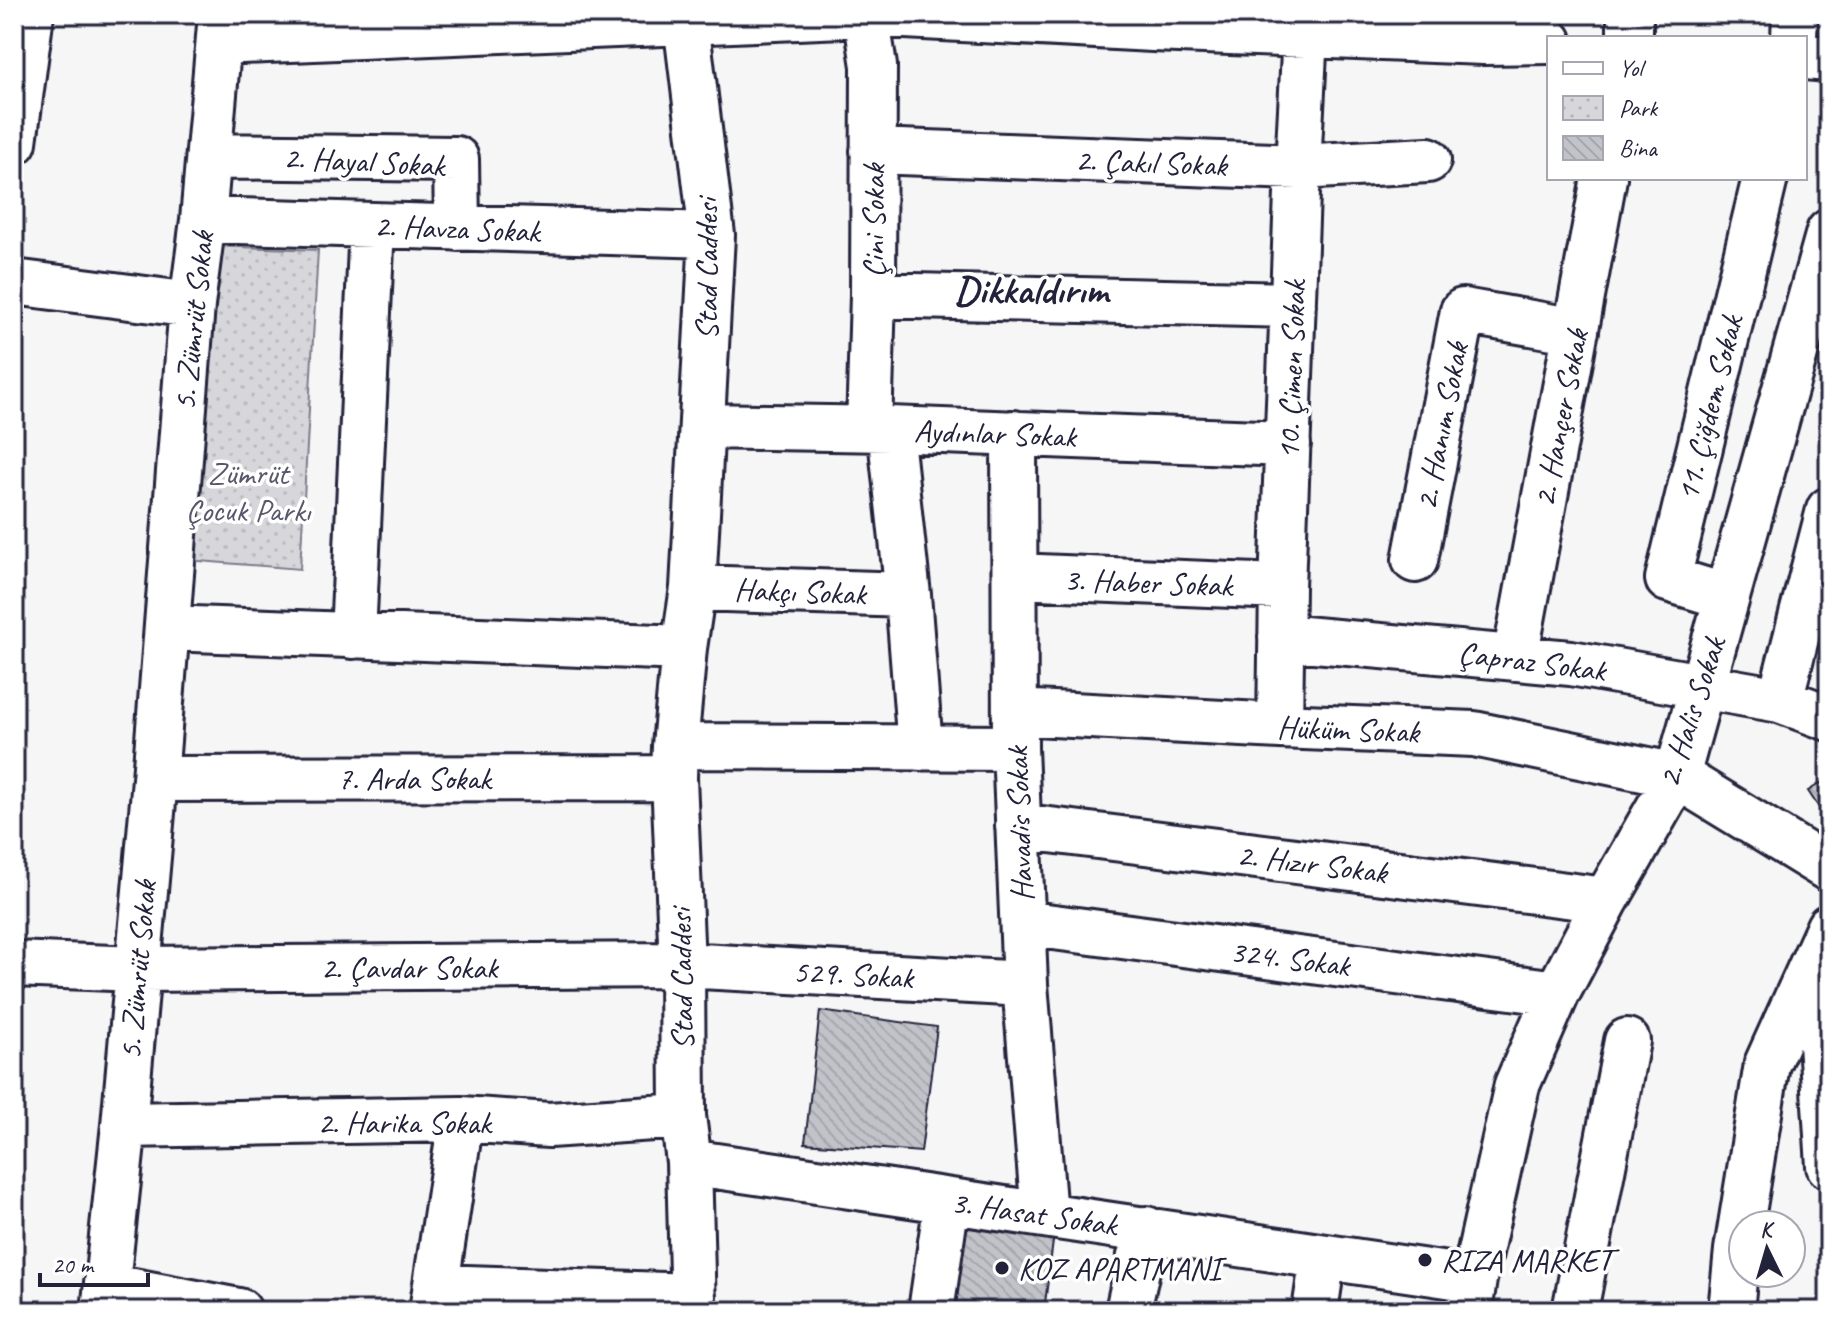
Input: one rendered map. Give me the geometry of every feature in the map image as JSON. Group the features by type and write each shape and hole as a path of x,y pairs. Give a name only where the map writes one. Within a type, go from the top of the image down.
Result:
{"street":[{"path":"14,142 31,14"},
{"path":"220,28 866,14 1484,28 1547,41"},
{"name":"Çini Sokak","path":"866,14 874,66 873,295 880,429 908,595 920,748"},
{"path":"1630,14 1630,36"},
{"path":"1794,36 1795,14"},
{"name":"Stad Caddesi","path":"685,18 712,235 693,588 684,648 674,762 682,965 683,1116 689,1162 693,1304"},
{"name":"10. Çimen Sokak","path":"1280,726 1282,587 1306,25"},
{"name":"5. Zümrüt Sokak","path":"105,1299 124,1125 192,305 220,28"},
{"path":"1807,57 1829,59"},
{"name":"2. Çakıl Sokak","path":"873,151 1298,167 1428,160"},
{"name":"2. Hayal Sokak","path":"209,156 456,159 457,228"},
{"name":"2. Hançer Sokak","path":"1515,658 1604,180"},
{"name":"11. Çiğdem Sokak","path":"1727,597 1668,579 1765,180"},
{"name":"2. Havza Sokak","path":"203,220 712,235"},
{"path":"353,636 372,225"},
{"name":"2. Halis Sokak","path":"1471,1295 1517,1085 1557,993 1677,776 1829,232"},
{"path":"14,282 192,305"},
{"path":"873,295 1293,305"},
{"name":"2. Hanım Sokak","path":"1415,560 1463,311 1576,331"},
{"name":"Aydınlar Sokak","path":"702,426 1014,433 1288,444"},
{"name":"Havadis Sokak","path":"1014,433 1018,826 1025,984 1044,1215"},
{"path":"1780,700 1815,622 1829,510"},
{"name":"3. Haber Sokak","path":"1015,576 1282,587"},
{"name":"Hakçı Sokak","path":"693,588 908,595"},
{"path":"167,628 684,648"},
{"name":"Çapraz Sokak","path":"1281,637 1571,663 1780,700 1829,718"},
{"name":"Hüküm Sokak","path":"1015,730 1280,726 1474,734 1677,776 1829,869"},
{"name":"7. Arda Sokak","path":"155,779 674,762 920,748 1015,730"},
{"name":"2. Hızır Sokak","path":"1018,826 1606,900"},
{"name":"324. Sokak","path":"1023,923 1557,993"},
{"path":"1824,949 1829,1166"},
{"path":"1731,1311 1737,1250 1767,1064 1824,949"},
{"name":"2. Çavdar Sokak","path":"14,964 137,969 682,965"},
{"name":"529. Sokak","path":"682,965 1025,984"},
{"path":"1575,1311 1627,1041"},
{"name":"2. Harika Sokak","path":"124,1125 461,1119 549,1125 683,1116"},
{"path":"461,1119 434,1299 693,1304"},
{"name":"3. Hasat Sokak","path":"689,1162 1323,1257 1471,1295"},
{"path":"931,1311 947,1201"},
{"path":"1128,1311 1146,1229"},
{"path":"1315,1311 1323,1257"},
{"path":"105,1299 239,1311"}],"green space":[{"name":"Zümrüt Çocuk Parkı","path":"212,246 318,250 300,569 187,560"}],"building":[{"path":"1829,778 1829,823 1808,791"},
{"path":"820,1011 937,1027 921,1152 805,1143"},
{"name":"KOZ APARTMANI","path":"964,1217 1055,1226 1044,1311 948,1311"}],"place":[{"name":"RIZA MARKET","path":"1425,1260"},
{"name":"KOZ APARTMANI","path":"1002,1268"}],"district":[{"name":"Dikkaldırım","path":"1031,289"}]}
